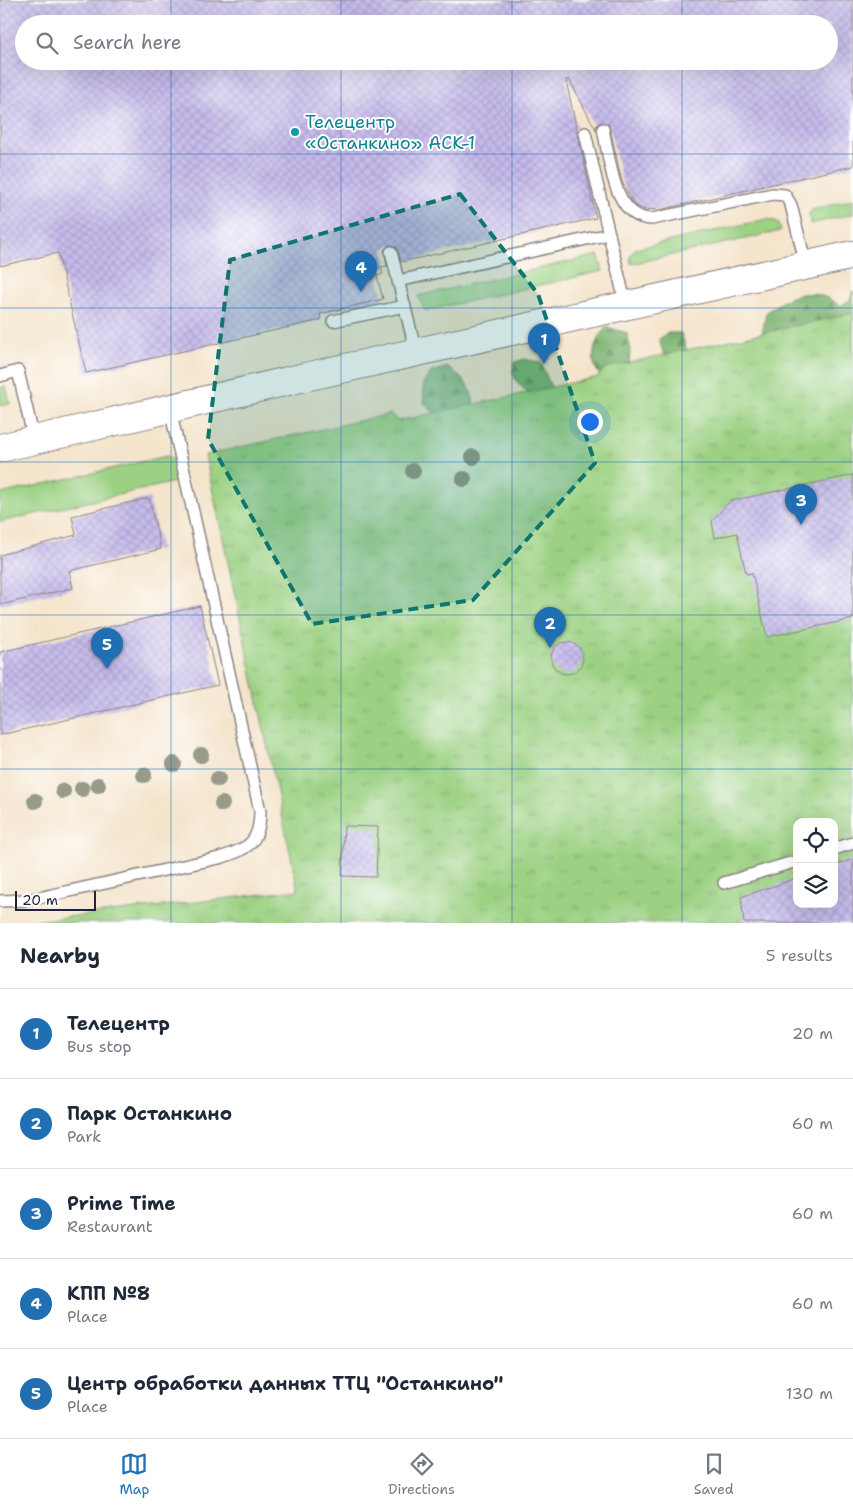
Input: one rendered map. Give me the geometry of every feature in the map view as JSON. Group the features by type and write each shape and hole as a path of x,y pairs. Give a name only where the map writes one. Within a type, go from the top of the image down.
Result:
{"street":[{"path":"0,448 416,352 853,255"}],"lane":[{"path":"603,129 619,198 633,215 652,219 773,194 785,195 791,205 806,265"},
{"path":"585,134 626,306"},
{"path":"398,281 609,234"},
{"path":"391,252 416,352"},
{"path":"333,321 405,306"},
{"path":"0,376 18,372 34,440"},
{"path":"0,901 29,900 219,858 237,853 252,844 260,829 260,811 170,409"},
{"path":"838,848 853,844"},
{"path":"724,883 793,862"}],"highlighted area":[{"path":"460,194 538,294 595,463 473,600 312,624 208,439 230,260"}],"green space":[{"path":"853,199 853,214 810,224 809,214 812,210"},
{"path":"767,219 778,222 781,231 631,264 630,256 635,249"},
{"path":"598,255 603,271 425,311 418,296"},
{"path":"853,291 853,357 762,334 766,313 793,296 802,294 820,295 840,306 850,300"},
{"path":"853,313 853,923 17,923 298,890 205,455 390,414 398,421 598,377 605,368"},
{"path":"607,327 627,333 630,347 629,370 606,384 596,369 593,356 597,340"},
{"path":"668,333 681,333 688,354 668,369 659,339"},
{"path":"525,359 541,363 555,396 544,403 526,391 514,375 515,362"},
{"path":"447,367 461,378 469,388 472,394 476,418 442,420 424,403 423,383 431,372"},
{"path":"6,386 10,404 0,406 0,388"},
{"path":"167,456 174,459 179,481 0,522 0,494"}],"building":[{"path":"0,0 853,0 853,166 659,210 642,209 634,204 622,182 609,124 601,122 596,126 596,130 569,79 566,80 596,218 401,262 397,247 389,245 384,250 387,266 381,267 383,274 377,276 383,299 320,314 321,320 86,373 58,253 0,266"},
{"path":"853,475 853,619 767,637 752,573 746,574 737,533 715,538 712,521 730,501"},
{"path":"149,498 161,549 69,571 73,588 0,605 0,555 76,535 72,516"},
{"path":"200,606 218,685 0,735 0,652"},
{"path":"567,642 573,643 578,647 582,652 582,664 578,669 573,673 567,674 561,673 556,669 552,664 551,658 552,652 556,647 561,643"},
{"path":"344,826 378,827 376,877 342,876"},
{"path":"853,859 853,923 744,923 741,897 793,879 793,908 838,908 838,865"}],"place":[{"name":"Телецентр «Останкино» АСК-1","path":"295,132"},
{"name":"КПП №8","path":"361,292"},
{"name":"Телецентр","path":"544,364"},
{"name":"Prime Time","path":"801,525"},
{"name":"Парк Останкино","path":"550,648"},
{"name":"Центр обработки данных ТТЦ \"Останкино\"","path":"107,669"}]}
